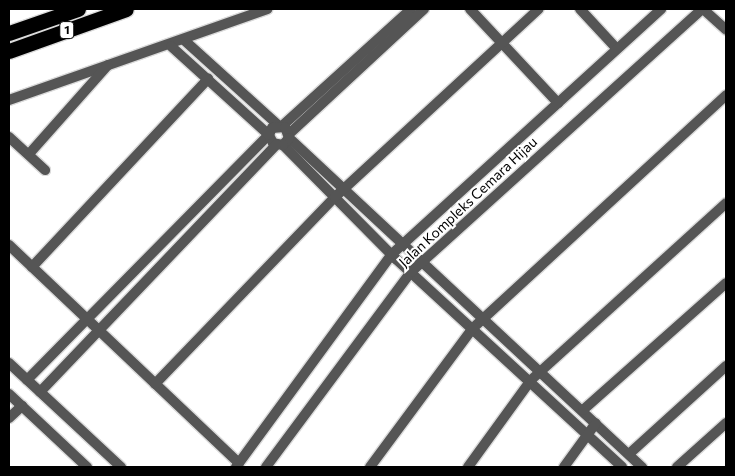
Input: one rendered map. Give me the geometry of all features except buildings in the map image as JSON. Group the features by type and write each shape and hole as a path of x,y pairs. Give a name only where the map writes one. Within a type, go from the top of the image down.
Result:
{"highway":[{"name":"1","path":"9,34 78,9"},
{"name":"1","path":"9,51 126,9"}],"street":[{"path":"9,100 109,65 171,46 267,9"},
{"path":"27,380 280,125 411,9"},
{"path":"40,392 97,330 285,140 424,9"},
{"path":"470,9 558,103"},
{"path":"155,384 335,197 539,9"},
{"path":"580,9 617,49"},
{"name":"Jalan Kompleks Cemara Hijau","path":"237,465 406,243 661,9"},
{"path":"702,9 726,30"},
{"name":"Jalan Kompleks Cemara Hijau","path":"266,467 409,270 421,257 702,9"},
{"path":"184,40 280,125 285,140 335,197 394,257 531,380 622,467"},
{"path":"171,46 269,136 285,140 345,188 485,317 642,467"},
{"path":"28,154 109,65"},
{"path":"32,267 208,79"},
{"path":"370,467 473,328 726,95"},
{"path":"9,137 45,170"},
{"path":"468,467 531,380 726,203"},
{"path":"9,246 155,384 237,465"},
{"path":"583,410 726,283"},
{"path":"9,363 121,467"},
{"path":"629,454 726,366"},
{"path":"9,394 87,467"},
{"path":"9,418 22,406"},
{"path":"564,467 596,423"},
{"path":"677,467 726,423"}]}
